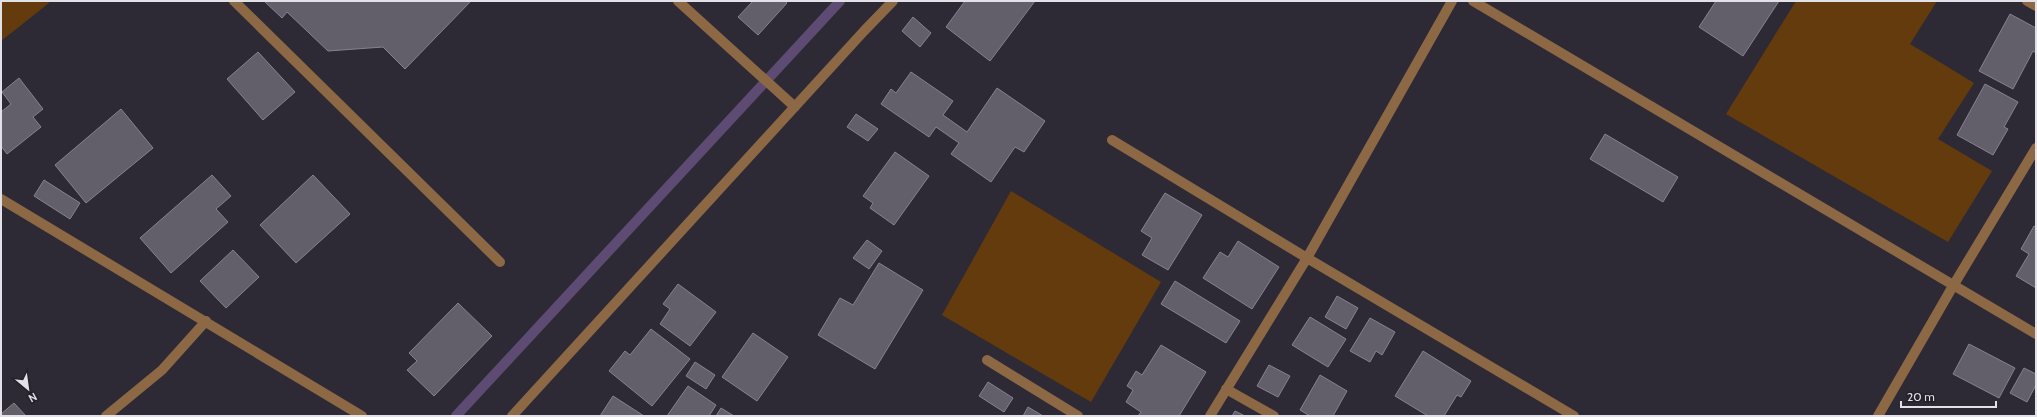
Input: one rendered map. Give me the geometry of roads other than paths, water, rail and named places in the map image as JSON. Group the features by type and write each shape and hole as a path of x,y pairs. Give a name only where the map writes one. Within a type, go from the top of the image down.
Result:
{"street":[{"path":"234,1 500,262"},
{"path":"678,1 795,107"},
{"path":"512,416 893,1"},
{"path":"1210,416 1307,258 1452,1"},
{"path":"1473,1 2036,334"},
{"path":"2027,1 2036,6"},
{"path":"1112,140 1307,258 1574,416"},
{"path":"1878,416 1953,286 2036,148"},
{"path":"1,199 362,416"},
{"path":"106,416 162,370 206,321"},
{"path":"986,360 1078,416"},
{"path":"1226,389 1274,416"}],"waterway":[{"path":"456,416 840,1"}]}
